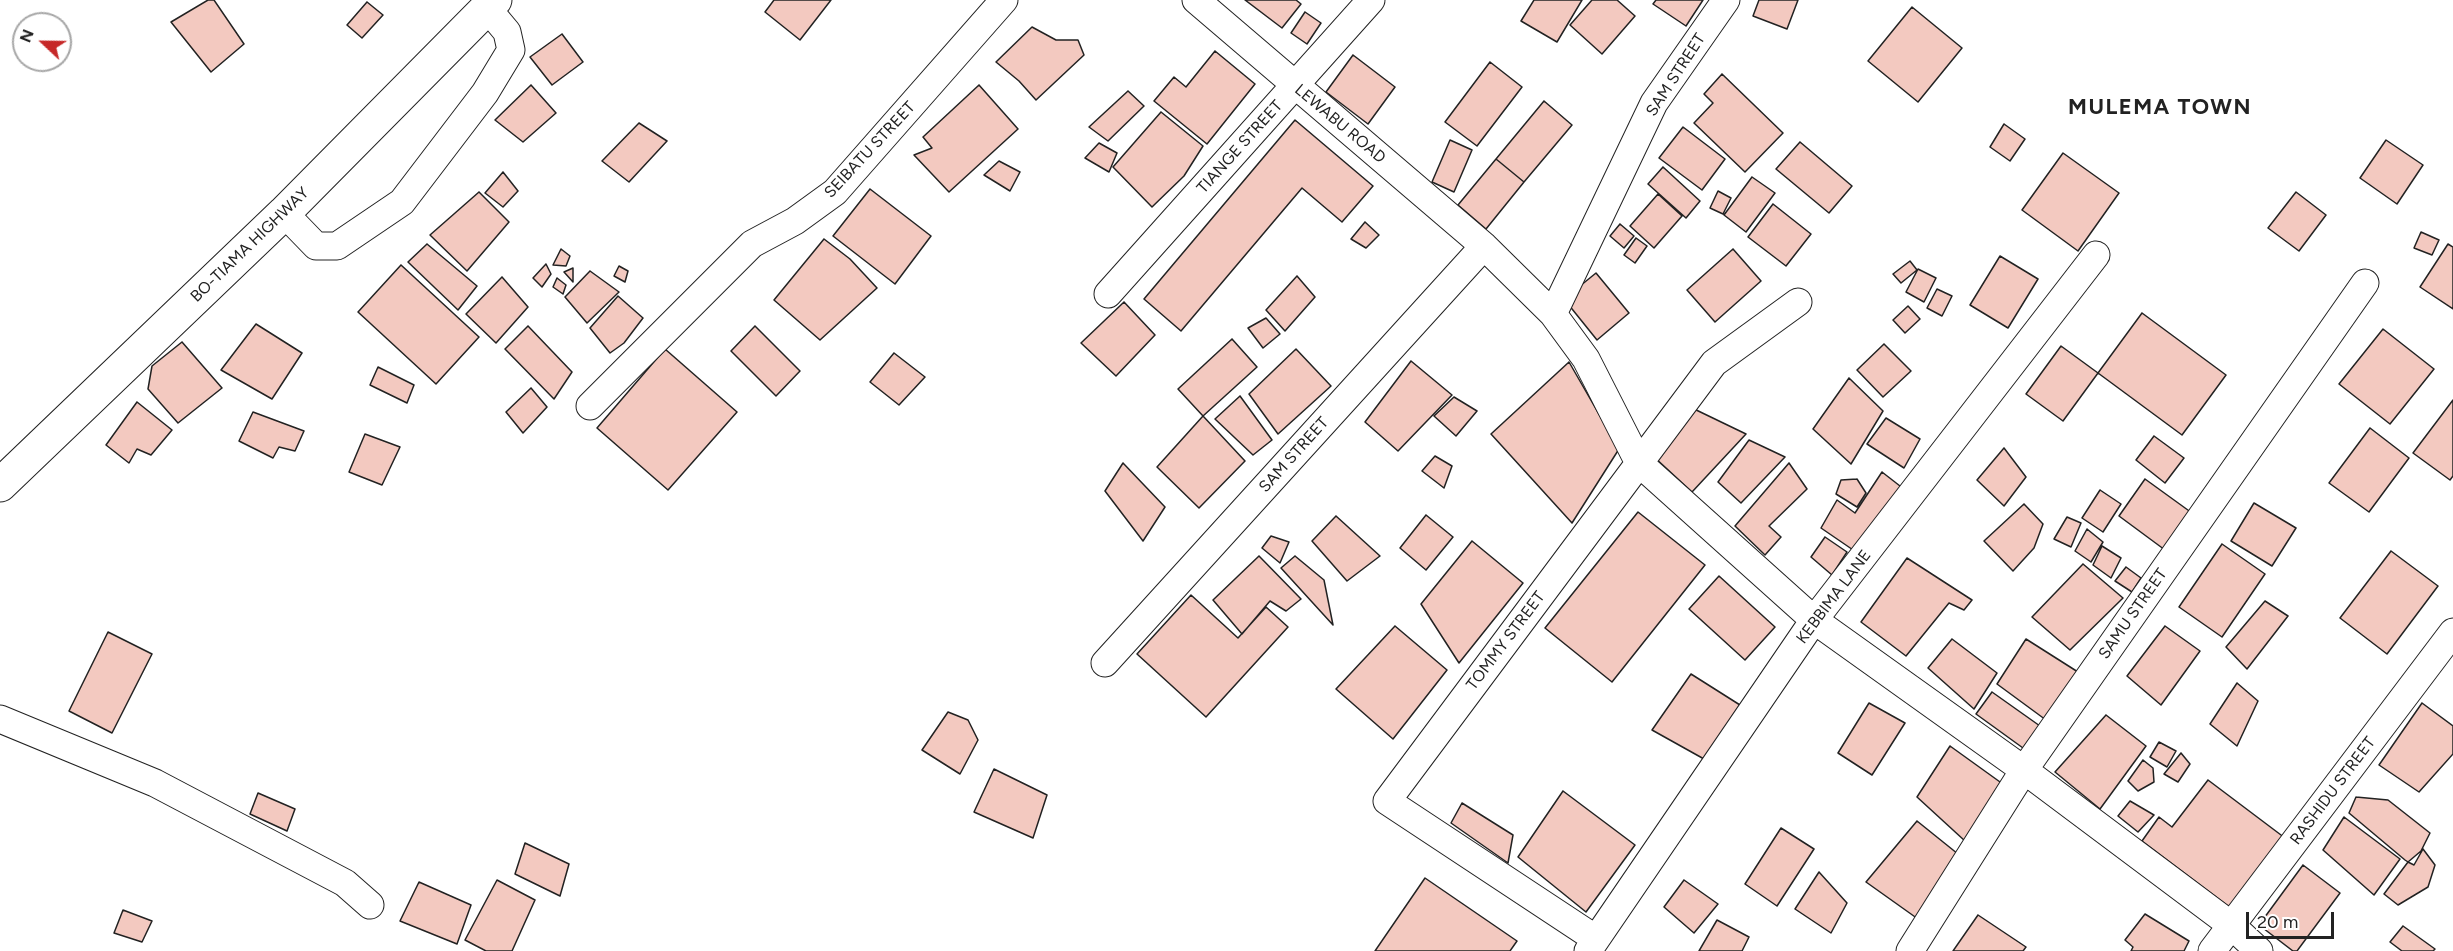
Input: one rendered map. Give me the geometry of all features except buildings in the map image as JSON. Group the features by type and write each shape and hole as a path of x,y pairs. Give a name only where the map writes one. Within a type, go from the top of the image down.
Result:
{"highway":[{"name":"BO-TIAMA HIGHWAY","path":"0,485 284,213 491,4"}],"street":[{"name":"SEIBATU STREET","path":"591,405 752,244 795,221 835,192 1004,0"},
{"name":"LEWABU ROAD","path":"1196,0 1484,246 1553,314 1586,359 1639,463"},
{"name":"TIANGE STREET","path":"1108,294 1371,0"},
{"name":"SAM STREET","path":"1553,314 1654,103 1726,0"},
{"path":"284,213 316,246 337,246 402,202 485,93 511,50 507,32 491,4"},
{"name":"SAM STREET","path":"1105,663 1484,246"},
{"name":"KEBBIMA LANE","path":"1592,945 1815,620 2096,255"},
{"name":"SAMU STREET","path":"1910,951 2024,770 2365,283"},
{"name":"TOMMY STREET","path":"1592,945 1387,801 1714,363 1798,302"},
{"path":"1639,463 1815,620 2024,770 2231,925 2259,951"},
{"name":"RASHIDU STREET","path":"2212,951 2453,632"},
{"path":"0,720 155,783 345,883 369,906"}],"district":[{"name":"MULEMA TOWN","path":"2160,108"}]}
